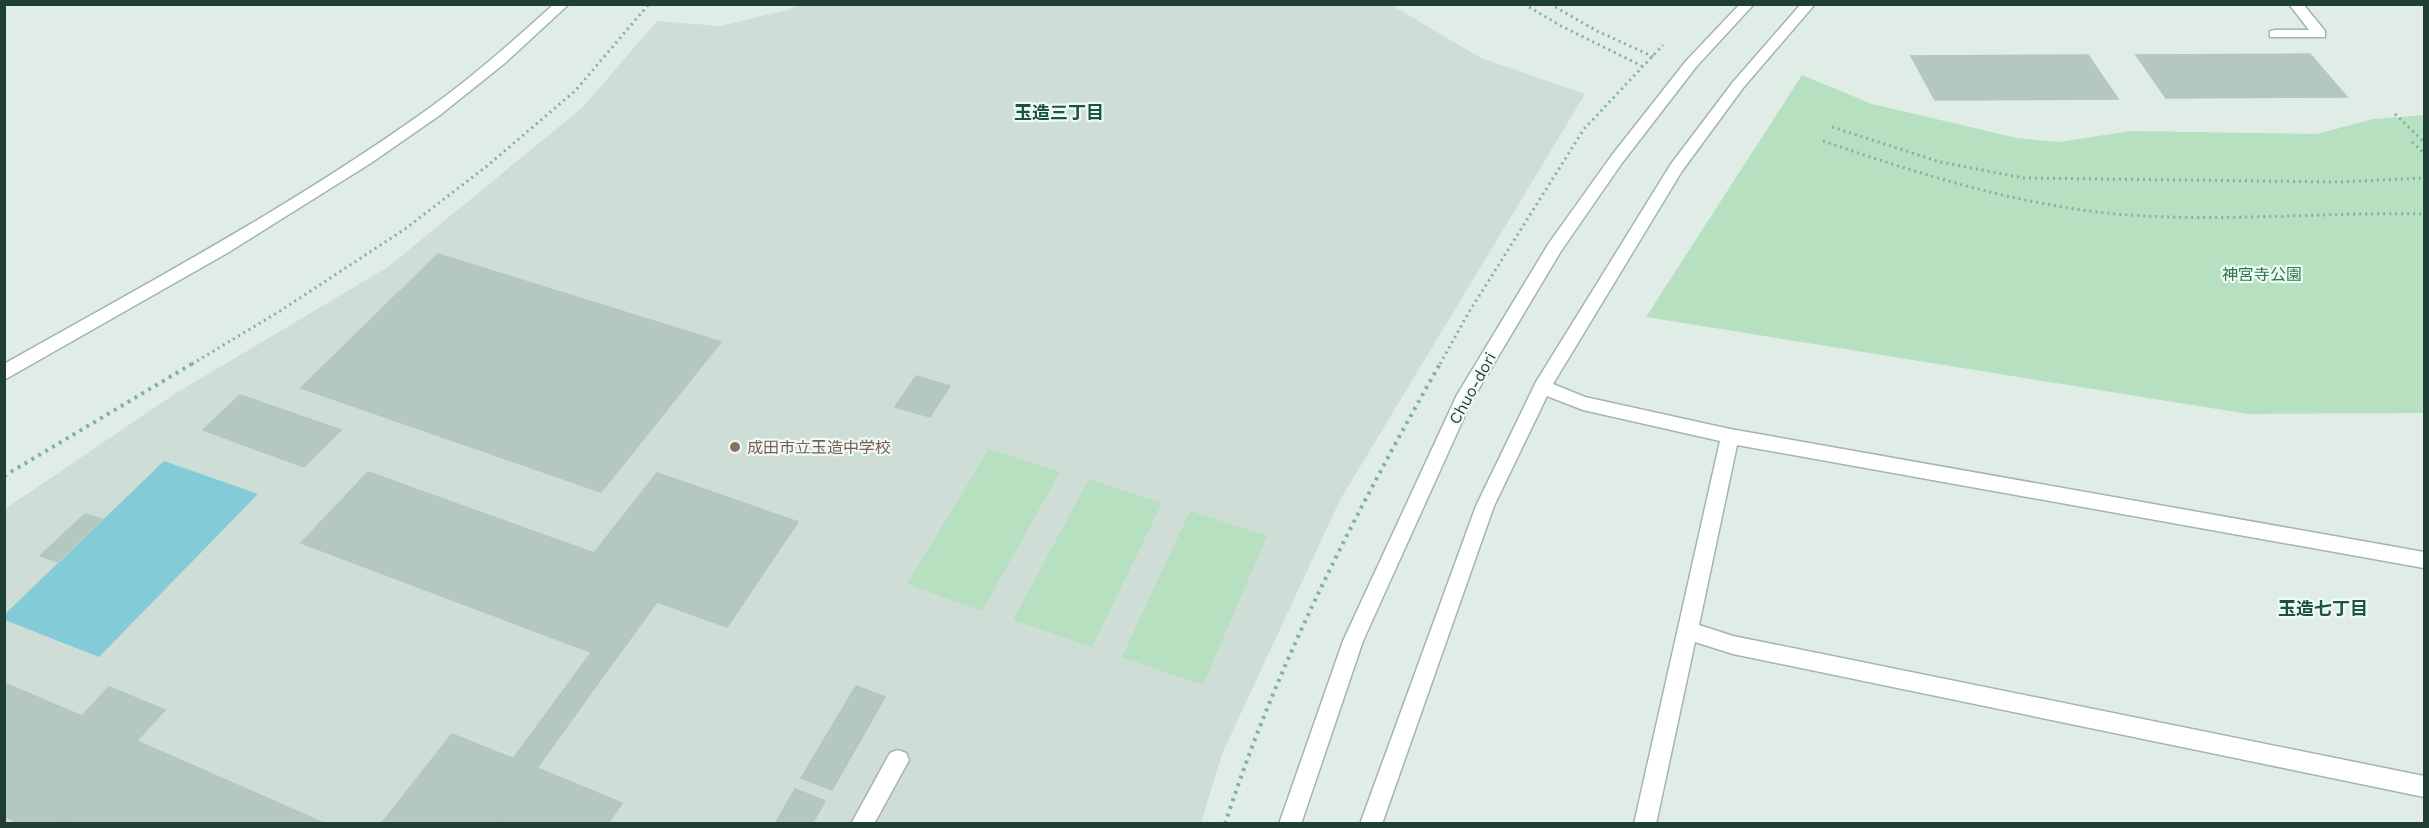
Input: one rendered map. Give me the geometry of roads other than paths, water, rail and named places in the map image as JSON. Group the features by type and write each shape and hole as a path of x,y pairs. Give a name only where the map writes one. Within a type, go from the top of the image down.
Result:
{"street":[{"path":"4,373 282,212 406,134 518,47 563,4"},
{"name":"Chuo-dori","path":"1290,824 1353,641 1463,400 1555,247 1617,159 1691,64 1748,4"},
{"path":"1371,824 1485,506 1542,387 1676,168 1738,85 1809,4"},
{"path":"2275,34 2320,34 2295,4"},
{"path":"1542,387 1583,403 1730,436 2424,560"},
{"path":"1645,824 1730,436"},
{"path":"1687,631 1744,647 2424,787"},
{"path":"862,824 898,760"}],"water":[{"path":"164,461 258,494 99,657 5,620 5,614"}],"place":[{"name":"成田市立玉造中学校","path":"735,447"}],"district":[{"name":"玉造三丁目","path":"1059,113"},
{"name":"玉造七丁目","path":"2323,609"}],"park label":[{"name":"神宮寺公園","path":"2262,274"}]}
